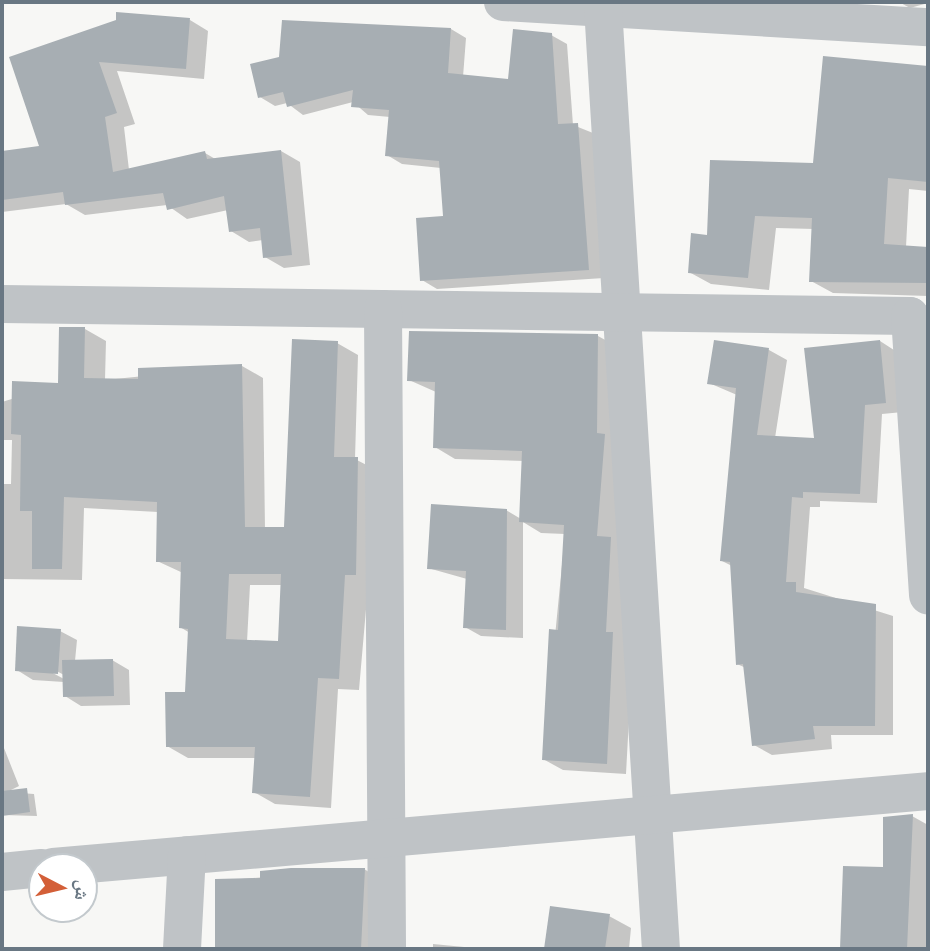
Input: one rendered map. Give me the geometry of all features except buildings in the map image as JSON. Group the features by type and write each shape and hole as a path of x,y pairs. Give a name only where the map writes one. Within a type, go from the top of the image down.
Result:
{"street":[{"path":"503,2 928,27"},
{"path":"603,7 654,815 660,949"},
{"path":"2,304 919,317 928,595"},
{"path":"383,309 389,838 387,949"},
{"path":"98,863 928,791"},
{"path":"182,949 187,855"},
{"path":"2,872 28,869"}]}
